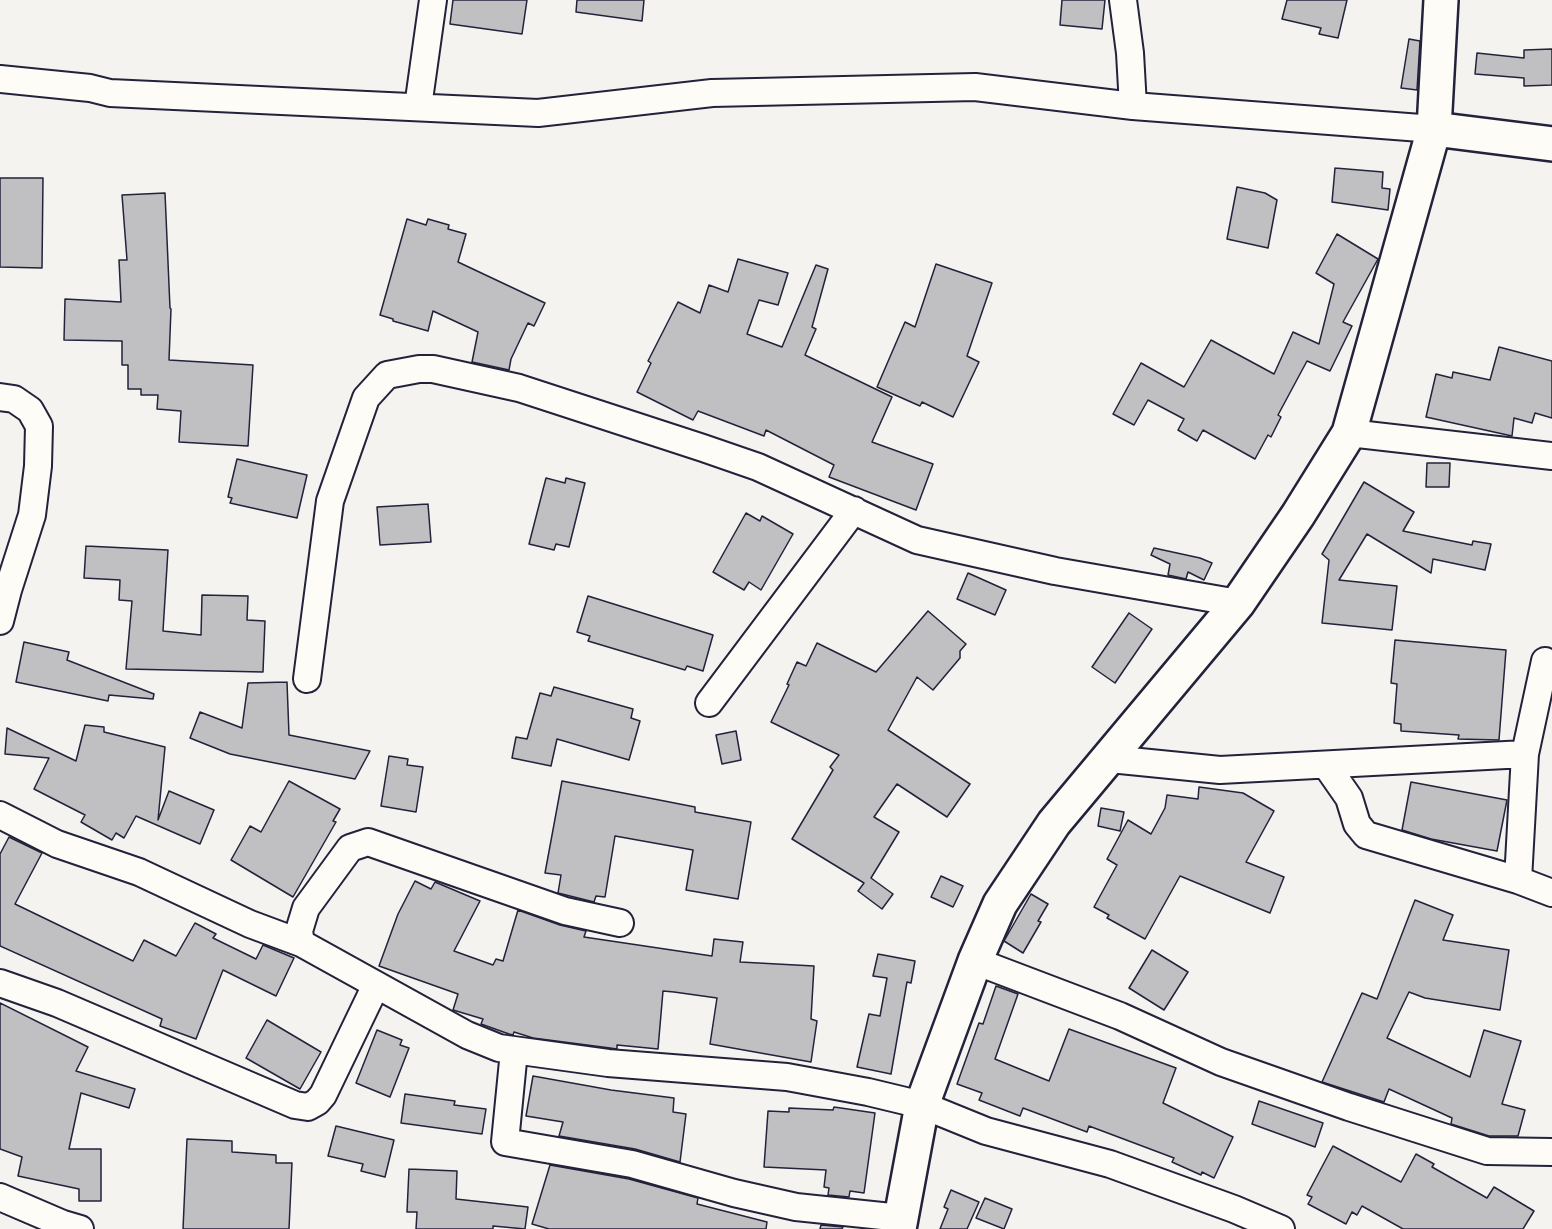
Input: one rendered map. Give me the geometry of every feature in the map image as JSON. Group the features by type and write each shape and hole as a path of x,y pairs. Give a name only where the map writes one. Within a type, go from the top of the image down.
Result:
{"street":[{"path":"418,107 433,0"},
{"path":"1123,0 1130,53 1133,106"},
{"path":"514,1051 505,1142 632,1164 734,1193 796,1207 900,1223 922,1105 975,961 1000,904 1054,824 1238,603 1298,515 1349,433 1434,129 1441,0"},
{"path":"0,79 90,88 110,93 538,113 712,93 975,87 1133,106 1434,129 1552,144"},
{"path":"307,679 330,501 366,398 387,375 419,369 433,369 519,388 758,467 916,540 1055,571 1238,603"},
{"path":"0,397 14,399 30,410 39,426 38,466 32,515 0,621"},
{"path":"1349,433 1552,456"},
{"path":"709,704 854,510"},
{"path":"1518,880 1525,754 1545,661"},
{"path":"1110,759 1220,770 1525,754"},
{"path":"1326,765 1349,798 1357,824 1366,835 1518,880 1552,893"},
{"path":"0,815 57,844 139,872 250,924 301,944 467,1035 499,1048 608,1063 788,1077 868,1092 922,1105 986,1131 1110,1164 1234,1209 1281,1229"},
{"path":"301,944 299,931 306,908 350,848 368,842 565,911 620,922"},
{"path":"975,961 1120,1016 1221,1062 1349,1107 1487,1151 1552,1152"},
{"path":"0,983 57,1003 295,1106 308,1107 323,1095 376,985"},
{"path":"0,1197 80,1229"}],"building":[{"path":"453,0 527,0 522,34 450,24"},
{"path":"577,0 644,0 642,21 576,12"},
{"path":"1062,0 1105,0 1102,29 1060,25"},
{"path":"1287,0 1347,0 1338,38 1319,34 1321,28 1282,19"},
{"path":"1409,39 1420,41 1417,90 1401,88"},
{"path":"1552,49 1552,85 1524,86 1524,78 1475,74 1477,53 1524,58 1524,50"},
{"path":"1335,168 1383,172 1382,188 1390,189 1388,210 1332,202"},
{"path":"0,178 43,178 42,268 0,267"},
{"path":"1237,187 1265,193 1277,200 1268,248 1227,239"},
{"path":"165,193 171,309 169,360 253,365 248,446 179,442 181,411 157,409 158,395 141,395 141,389 128,389 128,365 122,365 122,341 64,340 65,299 121,302 119,260 127,260 122,195"},
{"path":"407,219 426,225 428,219 449,225 448,229 466,234 458,262 545,303 534,326 528,323 511,359 509,370 472,362 478,332 433,311 428,331 380,315"},
{"path":"1337,234 1378,259 1343,322 1352,326 1330,371 1307,361 1278,415 1281,417 1271,437 1268,435 1255,459 1203,430 1197,441 1178,430 1184,419 1148,400 1134,425 1113,414 1141,363 1184,387 1211,340 1274,374 1293,332 1319,344 1334,284 1316,273"},
{"path":"738,259 788,273 778,305 759,300 747,334 782,347 816,265 828,269 812,327 816,329 805,355 892,397 872,442 933,464 916,510 829,477 834,465 766,430 764,436 698,411 693,420 637,392 651,363 648,361 678,302 700,313 709,285 728,292"},
{"path":"936,264 992,283 967,356 979,362 953,417 922,402 920,406 877,387 905,322 915,327"},
{"path":"1499,347 1552,361 1552,418 1535,413 1532,423 1514,418 1512,436 1426,417 1436,374 1452,378 1453,372 1490,380"},
{"path":"237,459 307,475 297,518 230,503 232,498 228,497"},
{"path":"1427,463 1450,463 1449,487 1426,487"},
{"path":"546,478 565,483 566,478 585,483 569,547 556,544 554,550 529,544"},
{"path":"1364,482 1414,512 1403,531 1472,545 1473,541 1491,544 1485,570 1433,559 1431,573 1367,534 1339,580 1397,586 1392,630 1322,623 1329,560 1322,554"},
{"path":"428,504 431,542 380,545 377,507"},
{"path":"746,513 760,521 762,516 793,534 761,590 749,582 744,590 713,572"},
{"path":"86,546 168,550 163,631 201,635 202,595 248,596 247,620 265,621 263,672 126,669 132,601 119,600 120,580 84,578"},
{"path":"1154,548 1200,558 1212,563 1204,580 1188,572 1186,579 1168,575 1170,564 1151,555"},
{"path":"968,573 1006,590 995,615 957,599"},
{"path":"588,596 713,635 703,671 687,666 685,670 588,641 590,636 577,632"},
{"path":"928,611 966,644 960,651 960,658 933,690 917,677 888,730 970,784 947,817 897,784 874,817 899,832 871,878 893,894 882,909 858,891 864,883 792,839 833,770 830,767 839,755 771,722 789,685 787,684 797,662 806,666 817,643 876,672"},
{"path":"1129,613 1152,629 1115,683 1092,667"},
{"path":"1395,640 1506,650 1499,740 1458,739 1459,735 1401,731 1401,724 1394,723 1397,684 1391,683"},
{"path":"24,642 69,652 67,660 154,694 153,699 109,695 108,701 16,682"},
{"path":"287,682 289,735 370,751 355,779 230,754 190,738 200,712 242,728 248,683"},
{"path":"554,687 633,709 631,718 640,721 629,760 557,739 551,766 512,758 516,737 527,739 540,693 551,696"},
{"path":"85,725 104,727 104,732 165,747 158,820 169,791 214,810 200,844 136,816 124,838 116,833 112,840 81,822 85,815 34,789 49,758 5,754 7,728 76,761"},
{"path":"736,731 741,760 722,764 716,735"},
{"path":"389,756 408,759 407,765 423,767 416,812 381,806"},
{"path":"289,781 340,809 333,821 336,822 293,897 231,860 250,826 261,832"},
{"path":"562,781 695,807 695,812 751,822 738,899 686,890 693,850 615,836 605,897 596,896 594,902 558,893 561,875 545,873"},
{"path":"1411,782 1507,800 1497,851 1431,839 1402,830"},
{"path":"1199,787 1243,793 1274,811 1246,862 1284,877 1270,913 1180,876 1145,939 1107,918 1109,915 1094,907 1117,865 1107,859 1128,820 1151,834 1165,808 1167,795 1198,799"},
{"path":"1101,808 1124,812 1120,831 1098,826"},
{"path":"9,837 42,853 15,904 133,961 144,940 176,956 195,923 216,934 213,938 256,959 263,945 294,958 276,996 223,970 196,1039 160,1026 162,1019 0,946 0,854"},
{"path":"941,876 963,886 953,907 931,897"},
{"path":"415,881 431,889 435,882 480,901 454,951 493,965 496,959 503,961 518,910 560,925 586,931 584,937 712,956 714,939 743,942 740,962 814,966 811,1019 817,1021 811,1062 710,1044 717,998 674,992 663,991 658,1049 617,1045 617,1049 533,1038 514,1032 513,1035 509,1034 481,1024 483,1019 453,1010 458,994 379,966 398,914"},
{"path":"1031,894 1048,904 1038,921 1041,922 1023,953 1004,941"},
{"path":"1415,900 1453,915 1443,940 1509,950 1500,1010 1425,998 1409,992 1387,1038 1470,1077 1484,1030 1521,1041 1502,1104 1525,1110 1518,1136 1489,1136 1451,1124 1452,1118 1389,1089 1384,1102 1322,1082 1362,993 1377,999"},
{"path":"1152,950 1188,972 1164,1010 1129,988"},
{"path":"878,954 915,961 911,983 907,982 891,1074 857,1067 869,1014 880,1016 887,978 873,976"},
{"path":"996,986 1018,994 995,1059 1049,1081 1069,1029 1176,1068 1163,1103 1233,1137 1214,1178 1202,1172 1201,1175 1172,1162 1174,1158 1089,1126 1087,1132 1023,1108 1020,1116 979,1100 982,1093 957,1084 979,1023 983,1024"},
{"path":"0,1003 88,1047 76,1071 135,1089 129,1108 81,1093 69,1149 101,1149 101,1201 79,1201 79,1189 18,1176 22,1157 0,1149"},
{"path":"267,1020 321,1052 300,1089 246,1058"},
{"path":"377,1030 402,1040 400,1045 409,1048 390,1097 356,1083"},
{"path":"533,1076 611,1090 674,1098 673,1112 686,1114 680,1162 635,1149 559,1136 563,1122 526,1116"},
{"path":"405,1094 455,1101 454,1105 486,1109 482,1134 401,1123"},
{"path":"1259,1101 1323,1123 1315,1147 1252,1124"},
{"path":"834,1107 875,1113 864,1193 850,1191 849,1197 828,1195 829,1188 824,1187 826,1170 764,1167 768,1111 789,1112 789,1108 833,1110"},
{"path":"336,1126 394,1140 385,1177 361,1171 363,1164 328,1156"},
{"path":"187,1139 232,1141 232,1152 276,1155 276,1163 292,1163 289,1229 183,1229"},
{"path":"1333,1146 1401,1182 1416,1154 1434,1164 1432,1167 1487,1198 1494,1187 1534,1211 1523,1229 1403,1229 1362,1206 1357,1215 1352,1212 1346,1224 1308,1204 1312,1197 1307,1195"},
{"path":"550,1165 629,1179 698,1198 697,1204 767,1222 766,1229 549,1229 532,1224"},
{"path":"409,1169 457,1171 456,1199 528,1207 525,1229 493,1226 493,1229 416,1229 417,1212 407,1212"},
{"path":"951,1190 979,1202 967,1229 940,1229 948,1209 944,1207"},
{"path":"985,1198 1012,1209 1004,1229 976,1218"},
{"path":"821,1225 843,1227 842,1229 820,1229"}]}
